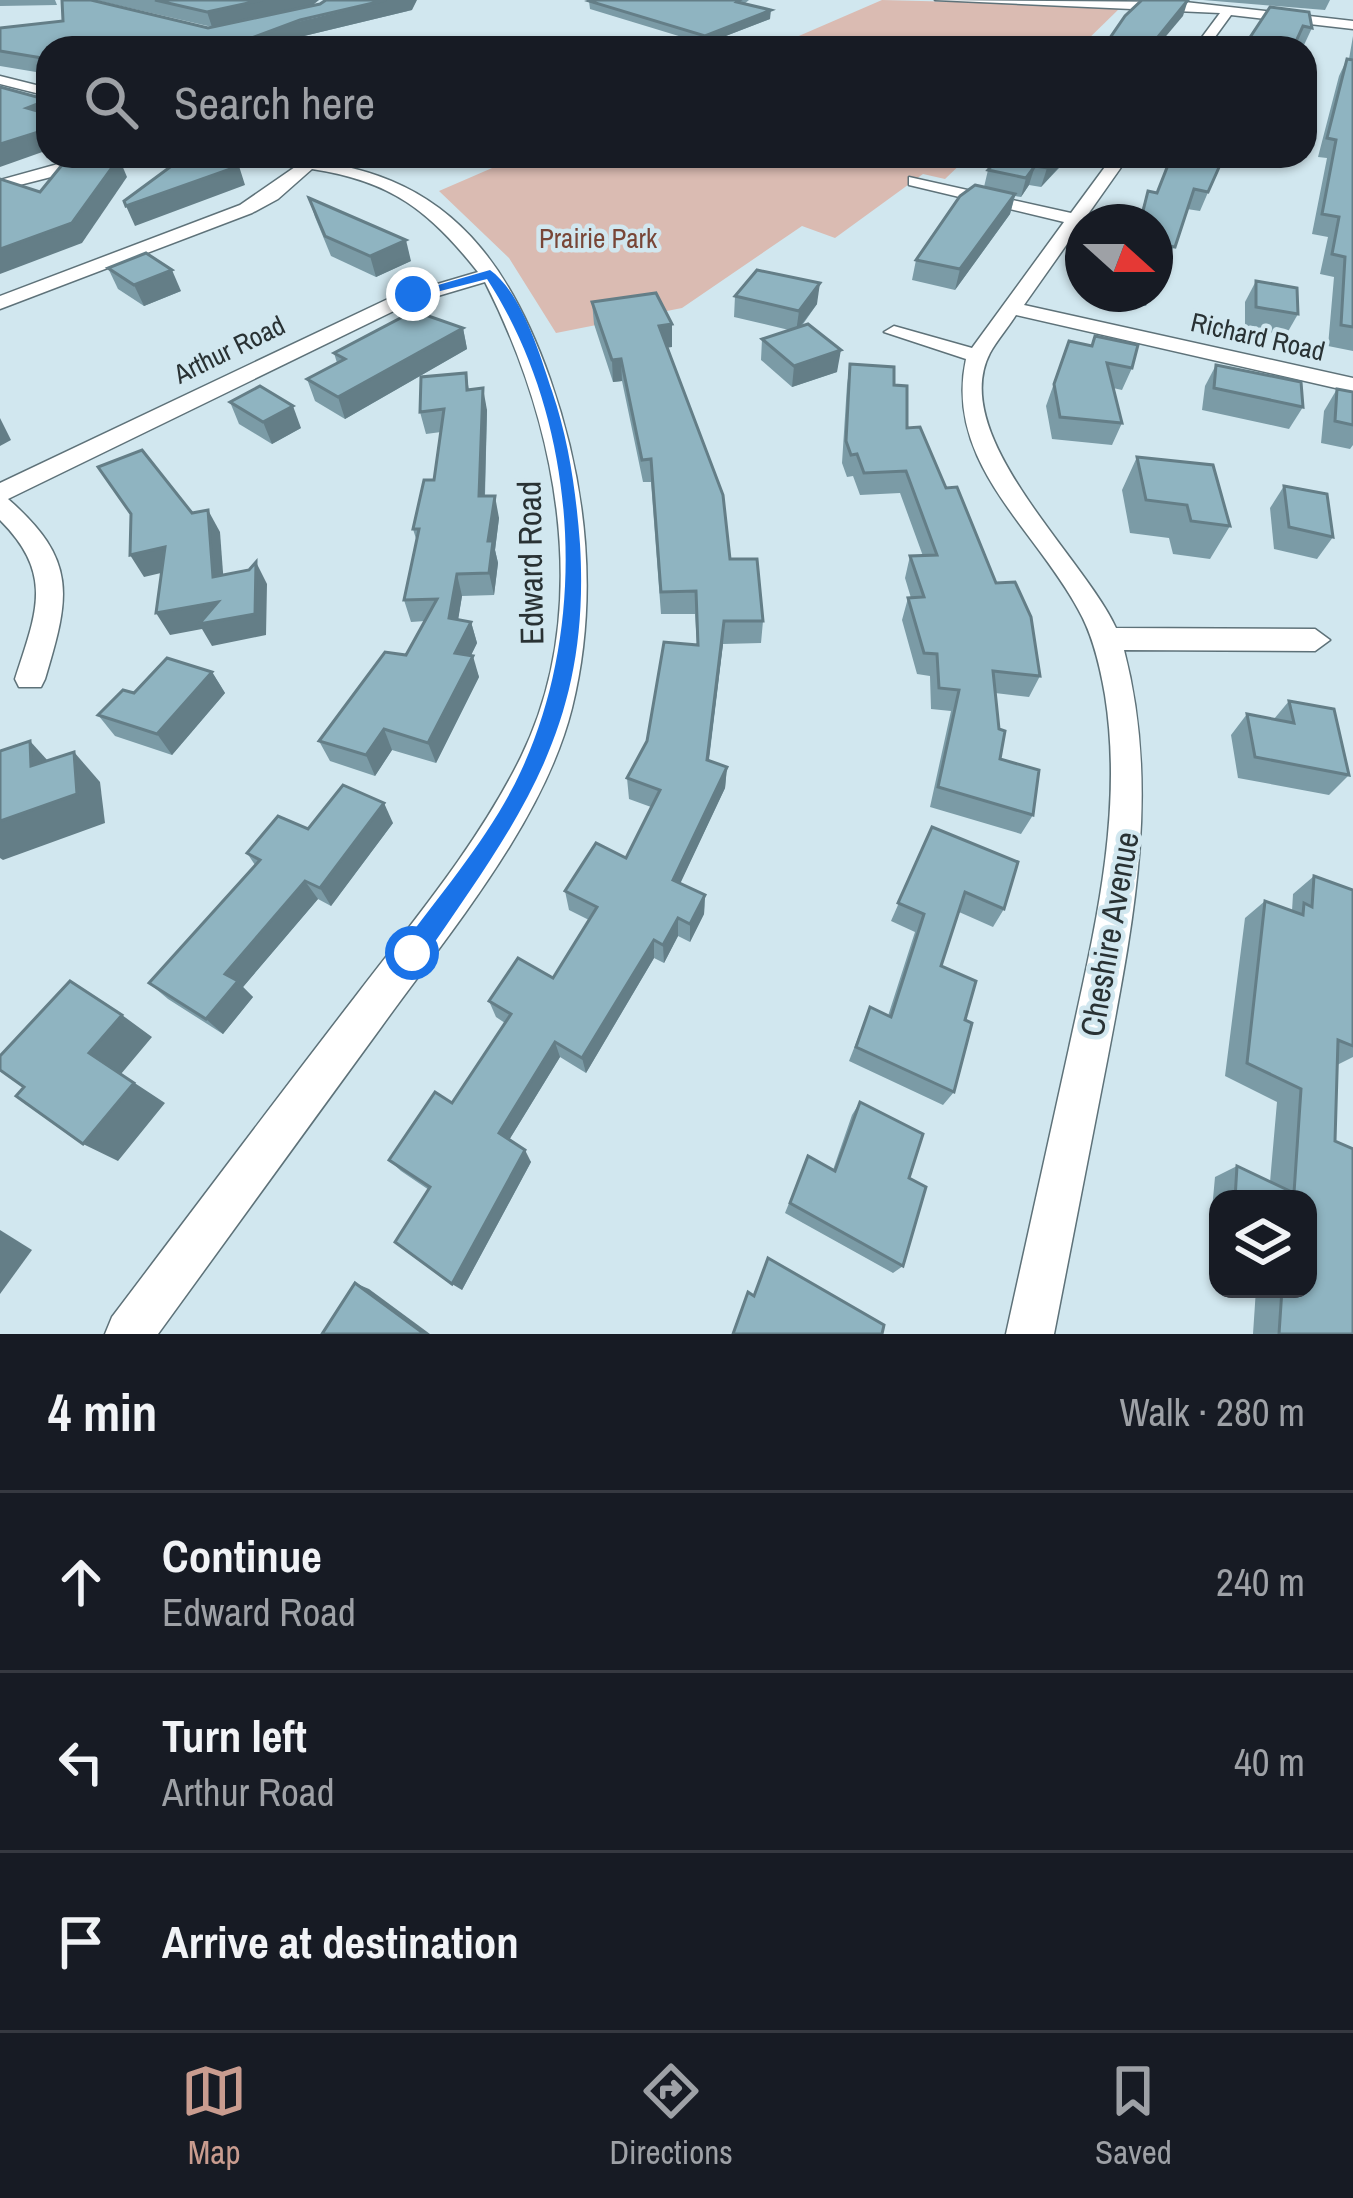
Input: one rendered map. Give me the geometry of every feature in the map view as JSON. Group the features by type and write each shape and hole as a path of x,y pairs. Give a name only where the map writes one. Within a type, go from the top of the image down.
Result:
{"street":[{"path":"940,0 1229,10 1353,25"},
{"path":"1209,36 1229,10"},
{"path":"0,80 36,89"},
{"name":"Edward Road","path":"0,185 58,168"},
{"path":"0,303 246,209 304,168"},
{"name":"Edward Road","path":"129,1334 502,826 556,711 569,657 574,598 568,498 546,390 490,274 411,194 365,174 331,168"},
{"path":"1085,204 1111,168"},
{"path":"915,182 1065,217"},
{"path":"895,332 976,356 1065,232"},
{"name":"Arthur Road","path":"0,494 397,302 490,274"},
{"name":"Richard Road","path":"1010,308 1353,385"},
{"name":"Cheshire Avenue","path":"976,356 967,394 975,433 1075,578 1107,639 1129,748 1125,874 1030,1334"},
{"path":"0,505 29,530 51,566 49,616 30,679"},
{"path":"1107,639 1315,640"}],"green space":[{"path":"882,0 1122,6 1091,36 799,36"},
{"name":"Prairie Park","path":"492,168 956,168 945,179 923,174 835,238 802,226 682,308 556,333 509,258 439,191"}],"building":[{"path":"62,0 91,0 208,28 326,0 386,0 300,20 257,36 36,36 36,57 0,51 0,28 63,21"},
{"path":"155,0 262,0 207,12"},
{"path":"592,0 740,0 737,2 771,10 705,36"},
{"path":"1142,0 1188,0 1159,36 1111,36"},
{"path":"1270,7 1309,12 1312,28 1303,26 1298,36 1251,36"},
{"path":"1347,59 1353,60 1353,327 1341,325 1345,257 1332,254 1339,217 1322,214 1336,140 1327,138"},
{"path":"0,87 36,97 36,105 27,108 36,111 36,133 0,144"},
{"path":"60,168 112,168 72,223 0,249 0,179 40,192"},
{"path":"169,168 233,168 126,206 124,201"},
{"path":"990,168 1034,168 1026,178"},
{"path":"1167,168 1219,168 1208,192 1194,189 1175,247 1173,204 1145,204 1148,191 1157,193"},
{"path":"975,185 1015,194 960,269 916,260 960,196"},
{"path":"309,198 406,240 370,256 325,236"},
{"path":"146,253 172,270 134,285 108,268"},
{"path":"757,270 820,283 799,311 735,296"},
{"path":"1256,281 1297,288 1298,314 1256,307"},
{"path":"656,293 672,324 659,326 723,495 730,559 757,559 763,621 724,621 707,760 727,767 673,880 705,895 690,924 678,918 663,945 654,940 582,1058 555,1042 499,1133 525,1150 452,1284 395,1242 430,1187 389,1160 435,1092 452,1103 511,1014 489,1001 518,958 553,978 597,907 565,891 596,843 626,858 660,790 627,778 647,741 664,642 698,645 696,591 661,592 651,459 642,460 621,359 612,360 592,302"},
{"path":"414,311 463,328 338,397 307,379 345,359 334,353"},
{"path":"808,324 841,350 794,366 762,339"},
{"path":"1095,336 1138,345 1132,368 1107,363 1122,423 1060,417 1054,384 1069,341 1092,346"},
{"path":"850,364 894,367 894,385 907,386 907,428 920,427 946,488 957,487 996,583 1015,582 1031,617 1040,676 993,671 999,729 1005,731 1000,759 1039,770 1033,815 938,787 959,690 939,688 937,654 924,653 908,598 924,597 910,556 937,555 906,471 864,473 857,454 851,455 846,441"},
{"path":"1216,365 1301,382 1303,407 1214,388"},
{"path":"466,373 467,390 483,388 479,496 495,496 489,573 457,574 449,618 471,622 455,653 473,656 428,743 384,729 366,755 319,741 385,652 406,655 437,599 404,600 419,529 413,529 424,480 434,480 444,409 420,412 421,377"},
{"path":"260,386 293,406 263,422 230,402"},
{"path":"1337,389 1353,392 1353,425 1335,421"},
{"path":"142,450 192,513 208,510 213,577 249,570 256,562 255,614 199,624 218,602 156,613 165,547 130,555 131,514 98,467"},
{"path":"1137,457 1213,465 1230,526 1191,521 1187,505 1146,500"},
{"path":"1284,486 1327,494 1333,537 1289,527"},
{"path":"167,658 212,672 157,734 98,715 123,690 134,693"},
{"path":"1289,701 1334,709 1349,775 1255,757 1247,714 1294,723"},
{"path":"30,741 31,766 74,752 77,794 0,821 0,751"},
{"path":"343,785 384,803 320,888 305,881 225,974 238,981 206,1019 149,983 260,860 247,853 278,816 308,829"},
{"path":"932,827 1018,862 1004,909 965,892 941,966 976,981 965,1020 972,1023 954,1092 856,1047 870,1007 891,1017 924,914 898,903"},
{"path":"1314,876 1353,890 1353,1046 1338,1040 1335,1141 1353,1149 1353,1334 1279,1334 1281,1298 1317,1298 1317,1190 1294,1190 1301,1089 1247,1063 1265,901 1303,915 1304,903 1312,907"},
{"path":"70,981 122,1015 89,1053 134,1083 83,1144 16,1096 24,1087 0,1070 0,1056"},
{"path":"860,1102 923,1134 909,1178 926,1187 903,1266 790,1203 808,1156 835,1171"},
{"path":"1237,1166 1288,1190 1236,1190"},
{"path":"768,1258 884,1325 882,1334 733,1334 748,1292 754,1296"},
{"path":"355,1283 423,1333 322,1334"}],"route":[{"path":"412,953 502,826 529,777 556,711 569,657 574,598 568,498 556,424 531,350 498,286 490,274 413,294"}]}
